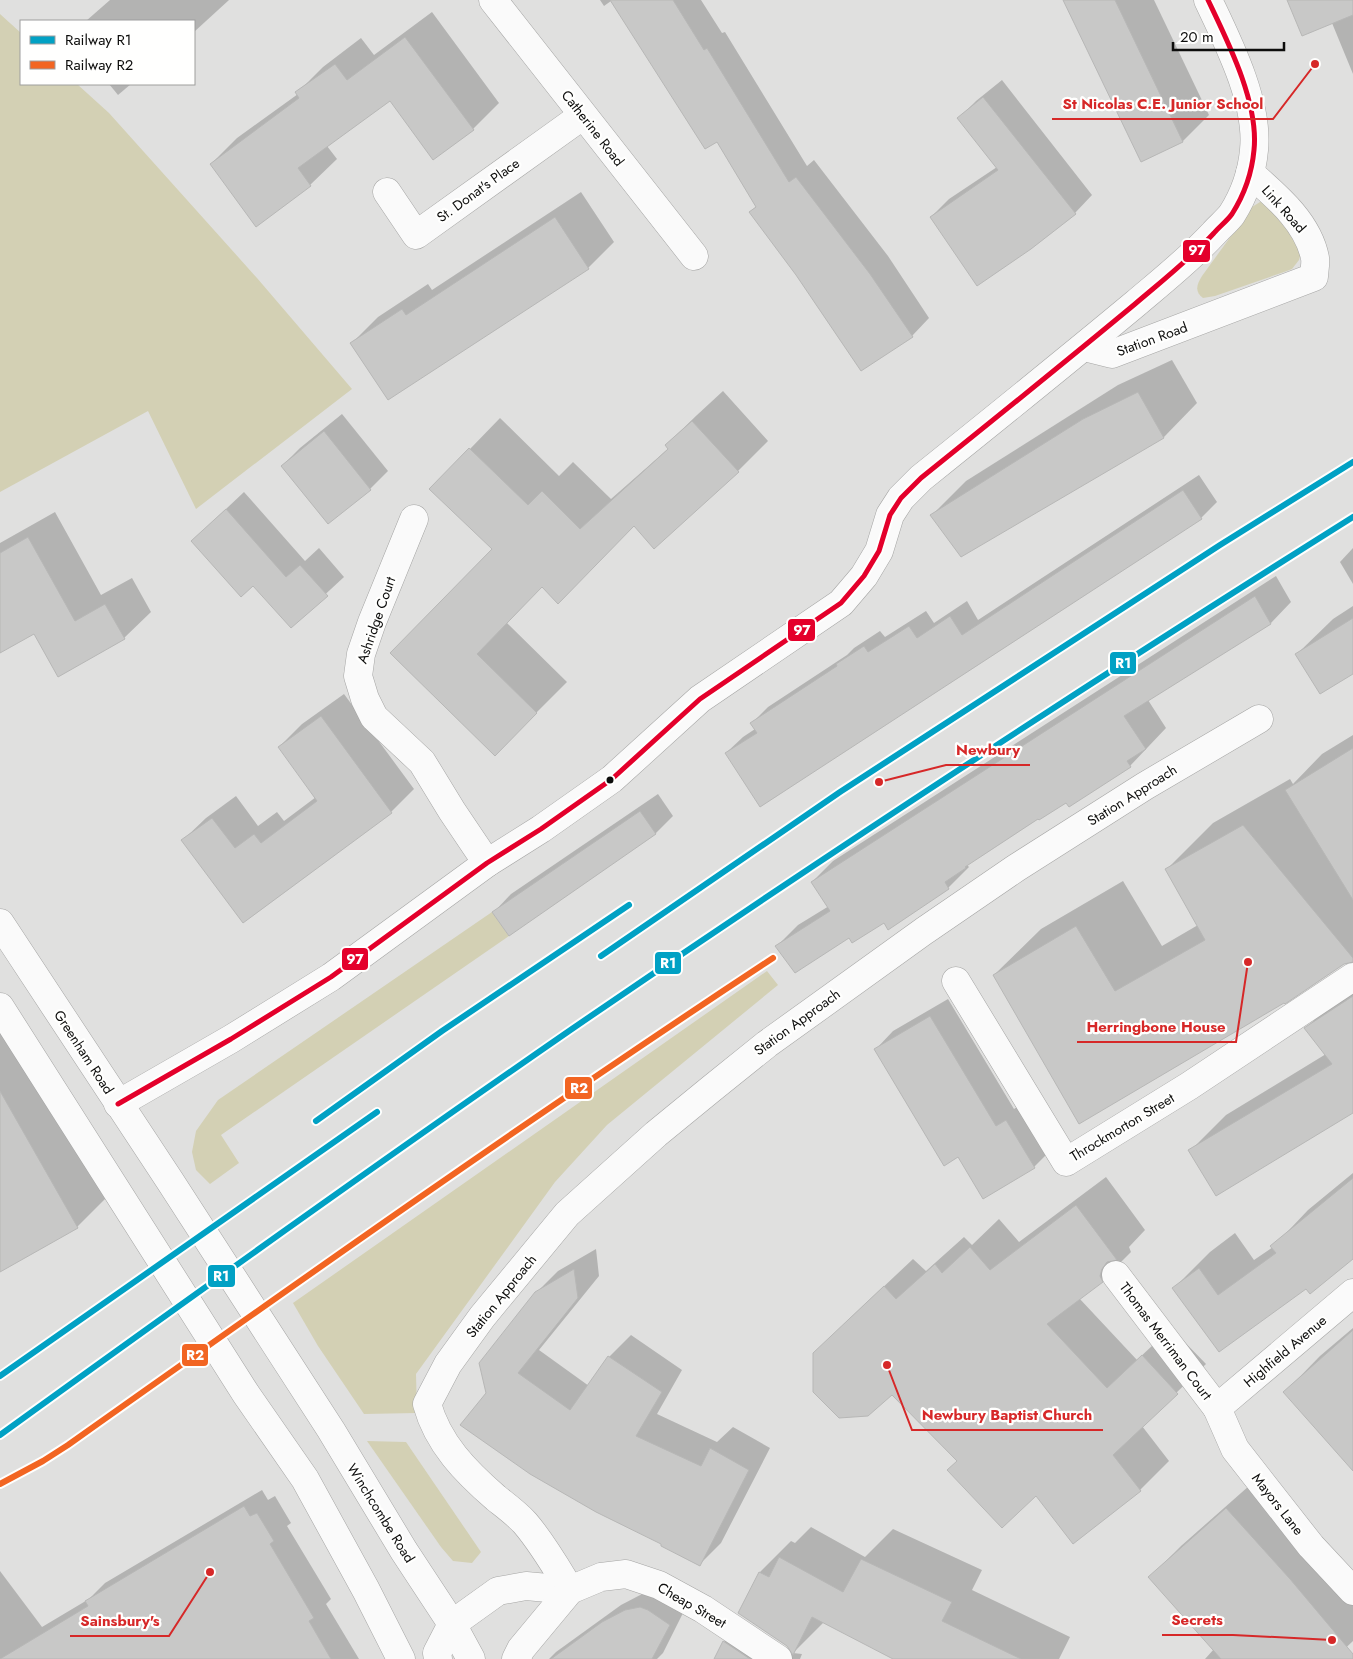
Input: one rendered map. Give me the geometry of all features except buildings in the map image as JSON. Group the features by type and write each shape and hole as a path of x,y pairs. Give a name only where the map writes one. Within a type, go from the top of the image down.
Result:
{"main road":[{"name":"Catherine Road","path":"493,0 582,116 694,256"},
{"name":"Link Road","path":"1084,346 1205,242 1231,214 1244,192 1250,173 1254,149 1254,122 1249,98 1208,0"},
{"name":"St. Donat's Place","path":"387,192 416,235 582,116"},
{"name":"Link Road","path":"1250,173 1277,196 1309,237 1315,260 1314,277"},
{"name":"Station Road","path":"1084,346 1112,354 1314,277"},
{"path":"118,1104 231,1039 331,977 487,863 541,829 612,779 700,699 841,602 864,576 879,551 890,514 901,498 921,478 1084,346"},
{"name":"Ashridge Court","path":"414,519 372,622 361,654 358,676 365,700 374,717 422,762 487,863"},
{"name":"Station Approach","path":"570,1590 543,1546 524,1522 472,1478 448,1448 432,1420 427,1404 448,1364 482,1317 567,1214 656,1134 767,1044 924,931 1016,868 1115,805 1259,719"},
{"name":"Greenham Road","path":"0,923 170,1181 289,1367"},
{"name":"Throckmorton Street","path":"956,981 1066,1162 1189,1086 1353,977"},
{"path":"0,1007 246,1394 305,1480 366,1590 401,1659"},
{"name":"Thomas Merriman Court","path":"1116,1275 1217,1408"},
{"name":"Highfield Avenue","path":"1217,1408 1353,1293"},
{"name":"Winchcombe Road","path":"289,1367 331,1430 404,1551 452,1624 471,1659"},
{"name":"Mayors Lane","path":"1217,1408 1235,1449 1311,1546 1353,1591"},
{"name":"Cheap Street","path":"516,1659 521,1649 570,1590 601,1577 626,1574 659,1585 703,1609 778,1659"},
{"name":"Cheap Street","path":"452,1624 498,1592 526,1586 570,1590"},
{"path":"438,1659 437,1653 452,1624"}],"shaded area":[{"path":"0,14 20,32 20,85 78,85 109,113 257,278 352,389 196,509 148,411 0,492"},
{"path":"1265,201 1297,237 1301,253 1299,260 1292,269 1215,296 1203,298 1197,290 1202,276 1252,207"},
{"path":"492,912 509,936 221,1135 239,1163 210,1184 196,1170 192,1152 196,1131 218,1100"},
{"path":"767,971 778,985 607,1125 555,1182 416,1374 417,1413 364,1414 318,1346 293,1303"},
{"path":"367,1441 406,1442 481,1552 472,1563 453,1561 441,1547"}],"railway":[{"path":"657,1034 773,958"}],"rail line":[{"name":"R1","path":"601,956 840,792 1220,545 1353,462"},
{"name":"R1","path":"0,1435 355,1181 569,1031 763,899 1155,642 1353,517"},
{"name":"R1","path":"316,1121 442,1031 629,905"},
{"name":"R2","path":"0,1484 68,1445 506,1138 773,958"},
{"name":"R1","path":"0,1376 377,1112"}],"transit line":[{"name":"97","path":"118,1104 231,1039 331,977 487,863 541,829 612,779 700,699 841,603 864,576 879,551 890,515 901,498 921,478 1135,304 1205,243 1230,217 1236,207 1247,183 1254,150 1252,113 1247,93 1233,54 1208,0"}],"place":[{"name":"St Nicolas C.E. Junior School","path":"1315,64"},
{"name":"Newbury","path":"879,782"},
{"name":"Herringbone House","path":"1248,962"},
{"name":"Newbury Baptist Church","path":"887,1365"},
{"name":"Sainsbury's","path":"210,1572"},
{"name":"Secrets","path":"1332,1640"}]}
